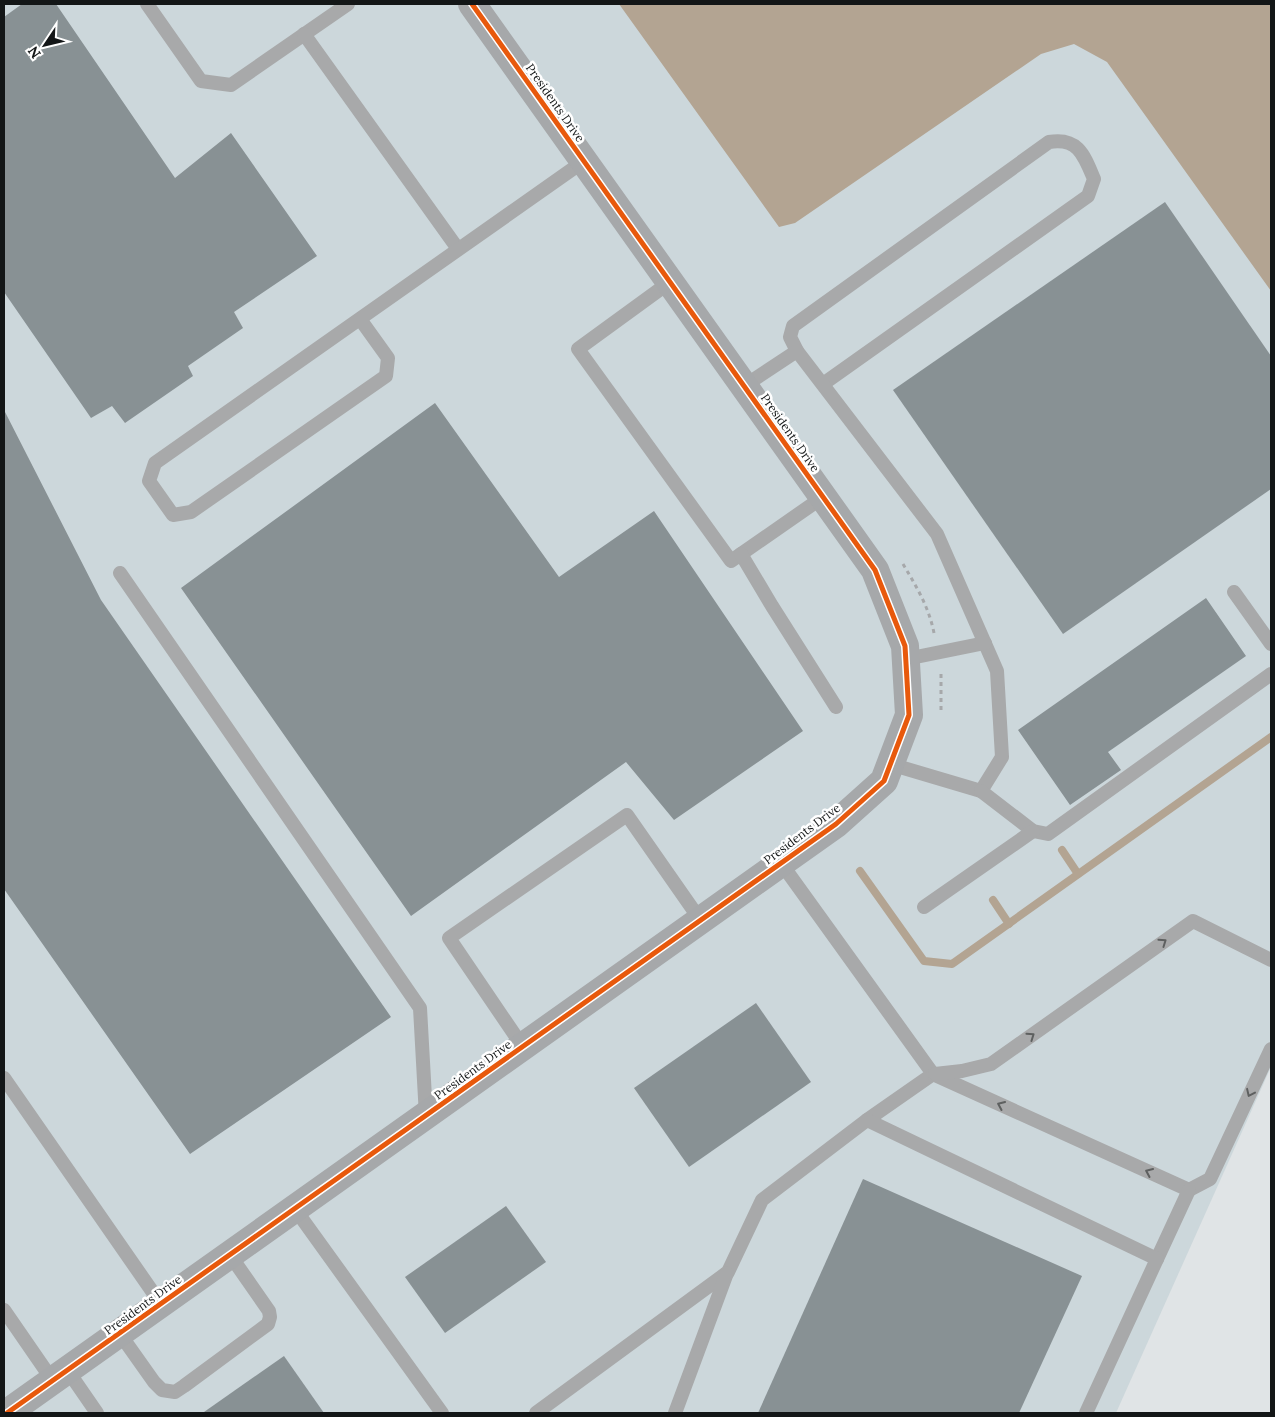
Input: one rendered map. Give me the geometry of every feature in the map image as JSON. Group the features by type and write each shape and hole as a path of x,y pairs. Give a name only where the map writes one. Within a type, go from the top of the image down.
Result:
{"street":[{"name":"Presidents Drive","path":"13,1412 60,1376 836,824 884,781 909,715 905,646 875,570 472,4"}],"lane":[{"path":"147,4 201,82 231,85 348,4"},
{"path":"304,34 458,249"},
{"path":"823,384 1088,196 1094,179 1079,150 1070,142 1060,140 1049,142 792,326 790,337 797,351 937,534 998,671 1002,757 981,791"},
{"path":"360,318 388,358 386,376 191,512 174,515 149,481 155,463 360,318 458,249 584,161"},
{"path":"670,282 578,349 731,561 823,497"},
{"path":"744,386 797,351"},
{"path":"742,554 772,606 836,707"},
{"path":"120,572 420,1008 426,1116"},
{"path":"1234,592 1271,644"},
{"path":"906,659 985,643"},
{"path":"890,764 981,791 1033,831 1048,834 1271,674"},
{"path":"523,1047 449,938 627,815 701,921"},
{"path":"924,907 1033,831"},
{"path":"781,863 933,1074 1189,1190"},
{"path":"675,1413 728,1272 762,1200 867,1120 933,1074 962,1071 991,1064 1193,921 1271,960"},
{"path":"1086,1413 1189,1190 1210,1179 1271,1049"},
{"path":"4,1078 161,1304"},
{"path":"867,1120 1158,1259"},
{"path":"296,1209 442,1413"},
{"path":"120,1334 154,1382 162,1390 175,1392 180,1389 268,1324 269,1311 230,1255"},
{"path":"536,1413 728,1272"},
{"path":"4,1310 60,1376 97,1413"}],"shaded area":[{"path":"4,4 1271,4 1271,1067 1116,1413 4,1413"},
{"path":"619,4 1271,4 1271,291 1107,62 1074,44 1041,54 795,223 779,227"}],"building":[{"path":"22,4 56,4 175,178 231,133 317,256 234,312 243,328 188,366 193,376 125,423 112,406 91,418 4,292 4,17"},
{"path":"1165,202 1271,356 1271,489 1063,634 893,390"},
{"path":"435,403 559,577 654,511 803,731 674,820 626,762 411,916 181,588"},
{"path":"4,410 101,600 391,1017 190,1154 4,889"},
{"path":"1206,598 1246,656 1108,752 1121,770 1070,805 1018,730"},
{"path":"756,1003 811,1082 689,1167 634,1088"},
{"path":"863,1179 1082,1276 1019,1413 758,1413"},
{"path":"506,1206 546,1262 445,1333 405,1277"},
{"path":"284,1356 324,1413 204,1412"}],"waterway":[{"path":"860,871 924,961 952,964 1271,737"},
{"path":"1062,850 1078,874"},
{"path":"993,900 1009,924"}],"cycle path":[{"path":"7,1413 836,824 884,781 909,715 905,646 875,570 472,4"}]}
